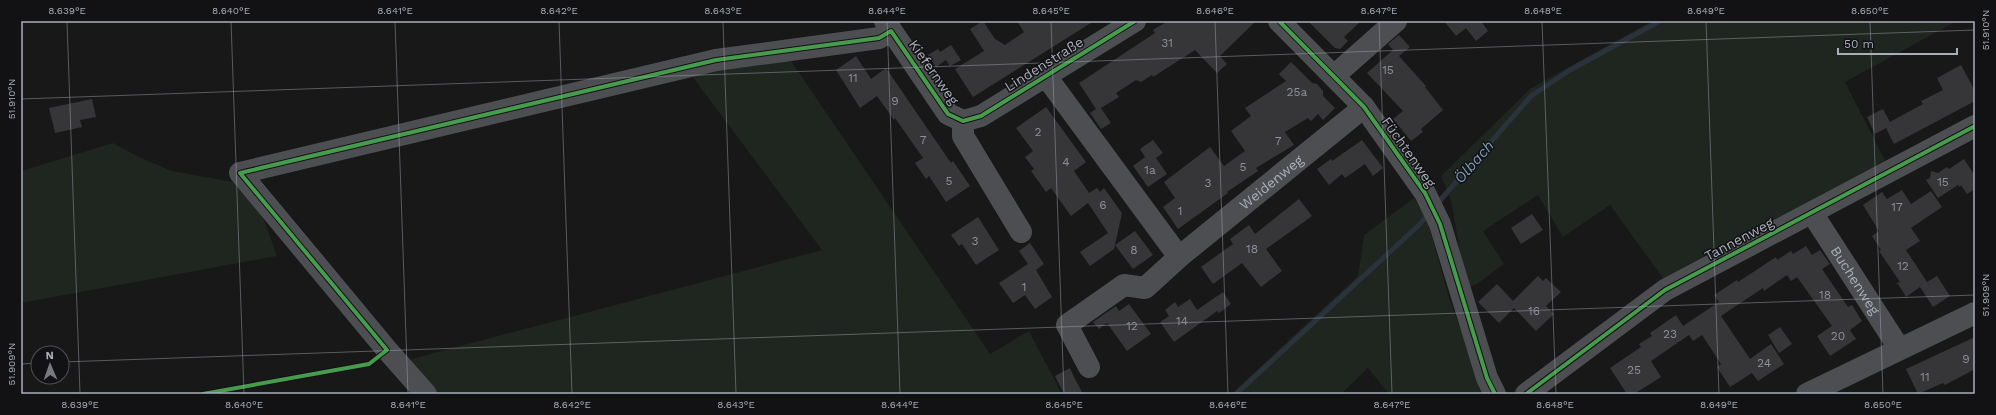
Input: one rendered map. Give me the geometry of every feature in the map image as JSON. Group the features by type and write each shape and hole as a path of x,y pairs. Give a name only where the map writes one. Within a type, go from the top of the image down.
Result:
{"street":[{"name":"Lindenstraße","path":"963,121 981,116 1045,75 1135,21"},
{"name":"Füchtenweg","path":"1279,21 1364,107 1425,193 1440,224 1487,378 1495,394"},
{"path":"1335,76 1396,21"},
{"path":"426,394 387,350 240,172 716,60 879,38 888,26"},
{"name":"Kiefernweg","path":"888,26 948,114 963,121 963,136 1021,232"},
{"path":"1045,75 1179,257"},
{"name":"Weidenweg","path":"1089,367 1067,325 1124,284 1145,288 1179,257 1364,107"},
{"name":"Tannenweg","path":"1526,394 1666,290 1975,126"},
{"name":"Buchenweg","path":"1812,213 1899,348"},
{"path":"1807,394 1899,348 1975,313"}],"shaded area":[{"path":"1652,21 1957,21 1845,82 1894,178 1676,296 1610,205 1563,237 1538,195 1483,231 1504,264 1477,284 1469,287 1461,257 1451,200 1441,176 1531,88"},
{"path":"789,58 990,354 1029,331 1062,394 434,394 404,361 822,250 689,72"},
{"path":"113,143 141,158 172,171 233,182 256,198 277,256 21,303 21,171"},
{"path":"1414,198 1428,222 1448,295 1484,394 1389,394 1368,368 1341,394 1231,394 1358,276 1364,235"}],"building":[{"path":"983,21 995,39 1005,45 1024,32 1017,21 1094,21 973,97 955,69 984,51 970,29"},
{"path":"1168,21 1256,21 1220,56 1227,64 1217,73 1195,50 1153,77 1152,75 1141,82 1136,80 1116,93 1119,97 1101,108 1111,123 1101,129 1090,113 1096,109 1079,83 1155,33 1153,30"},
{"path":"1308,21 1361,21 1344,37 1348,41 1340,49 1335,48"},
{"path":"1444,21 1481,21 1488,31 1476,41 1466,28 1456,36"},
{"path":"1399,35 1410,47 1399,56 1426,86 1425,87 1443,110 1421,129 1423,132 1411,141 1393,119 1403,111 1367,73 1393,50 1388,44"},
{"path":"951,45 961,60 950,66 946,60 936,67 928,55 938,49 940,52"},
{"path":"856,56 871,79 886,68 951,163 953,161 970,186 946,202 929,176 926,179 915,163 923,158 895,118 894,120 877,96 860,108 836,70"},
{"path":"1291,62 1312,83 1317,84 1323,91 1323,96 1335,108 1323,120 1318,114 1311,121 1308,118 1285,132 1294,145 1256,168 1258,171 1178,229 1163,207 1175,198 1164,182 1210,147 1224,166 1245,151 1231,131 1251,116 1245,108 1286,81 1279,74"},
{"path":"1961,65 1975,91 1975,101 1894,144 1886,128 1875,134 1867,117 1883,109 1890,122 1923,104 1921,101 1943,90 1937,78"},
{"path":"92,99 96,117 80,120 82,127 55,133 49,108"},
{"path":"1046,107 1086,162 1074,171 1089,193 1097,188 1100,192 1104,188 1122,213 1114,249 1090,266 1080,252 1108,233 1088,203 1071,216 1051,188 1046,192 1031,171 1034,169 1025,157 1033,151 1016,128"},
{"path":"1153,140 1163,153 1156,158 1167,174 1148,187 1133,166 1145,157 1140,149"},
{"path":"1362,140 1383,168 1373,176 1365,164 1345,178 1342,174 1329,185 1317,169 1331,159 1332,161"},
{"path":"1964,159 1975,176 1975,189 1967,194 1961,185 1960,187 1958,185 1938,198 1926,180 1930,178 1931,171 1938,173 1947,167 1949,169"},
{"path":"1902,190 1911,204 1931,191 1942,207 1911,228 1920,241 1906,250 1927,282 1937,276 1950,296 1933,307 1920,287 1906,297 1897,283 1900,282 1879,251 1881,250 1872,236 1879,231 1863,205 1882,192 1887,199"},
{"path":"1299,199 1312,216 1266,249 1282,271 1261,287 1242,263 1213,284 1201,267 1233,244 1230,239 1249,225 1255,234"},
{"path":"1532,214 1543,230 1521,244 1511,228"},
{"path":"978,217 999,250 976,265 962,244 959,246 951,235"},
{"path":"1135,231 1153,255 1133,269 1115,245"},
{"path":"1030,243 1044,264 1036,270 1052,297 1035,309 1025,295 1013,303 999,283 1028,264 1019,251"},
{"path":"1806,246 1812,255 1820,250 1830,264 1822,269 1848,307 1852,305 1862,321 1850,330 1856,339 1830,356 1817,336 1832,326 1797,277 1791,281 1787,275 1764,291 1763,288 1721,316 1750,359 1771,344 1784,364 1758,381 1752,373 1730,387 1717,367 1721,364 1702,335 1693,341 1689,335 1651,361 1661,377 1634,394 1627,394 1610,368 1641,347 1639,344 1652,336 1650,333 1676,315 1683,326 1719,302 1714,295 1737,280 1738,282 1776,257 1777,260 1791,251 1793,254"},
{"path":"1538,276 1543,281 1546,278 1561,292 1546,306 1554,314 1536,331 1514,308 1499,323 1478,302 1497,284 1513,301"},
{"path":"1223,292 1231,304 1219,313 1217,311 1174,342 1160,322 1169,316 1165,310 1175,302 1178,307 1190,299 1197,310"},
{"path":"1129,304 1151,334 1127,351 1107,323 1099,329 1093,322 1116,306 1119,311"},
{"path":"1780,327 1792,344 1779,353 1768,335"},
{"path":"1975,337 1975,369 1945,385 1943,383 1918,394 1906,369"},
{"path":"1070,368 1083,394 1064,394 1055,376"}],"waterway":[{"name":"Ölbach","path":"1437,204 1531,96 1570,70 1660,21"},
{"name":"Ölbach","path":"1236,394 1419,225 1429,213"}],"cycle path":[{"path":"203,394 369,364 387,350 240,173 716,60 879,38 891,31 948,114 963,121 981,116 1135,21"},
{"path":"1279,21 1364,107 1425,193 1440,224 1487,378 1495,394"},
{"path":"1526,394 1665,290 1975,126"}]}
